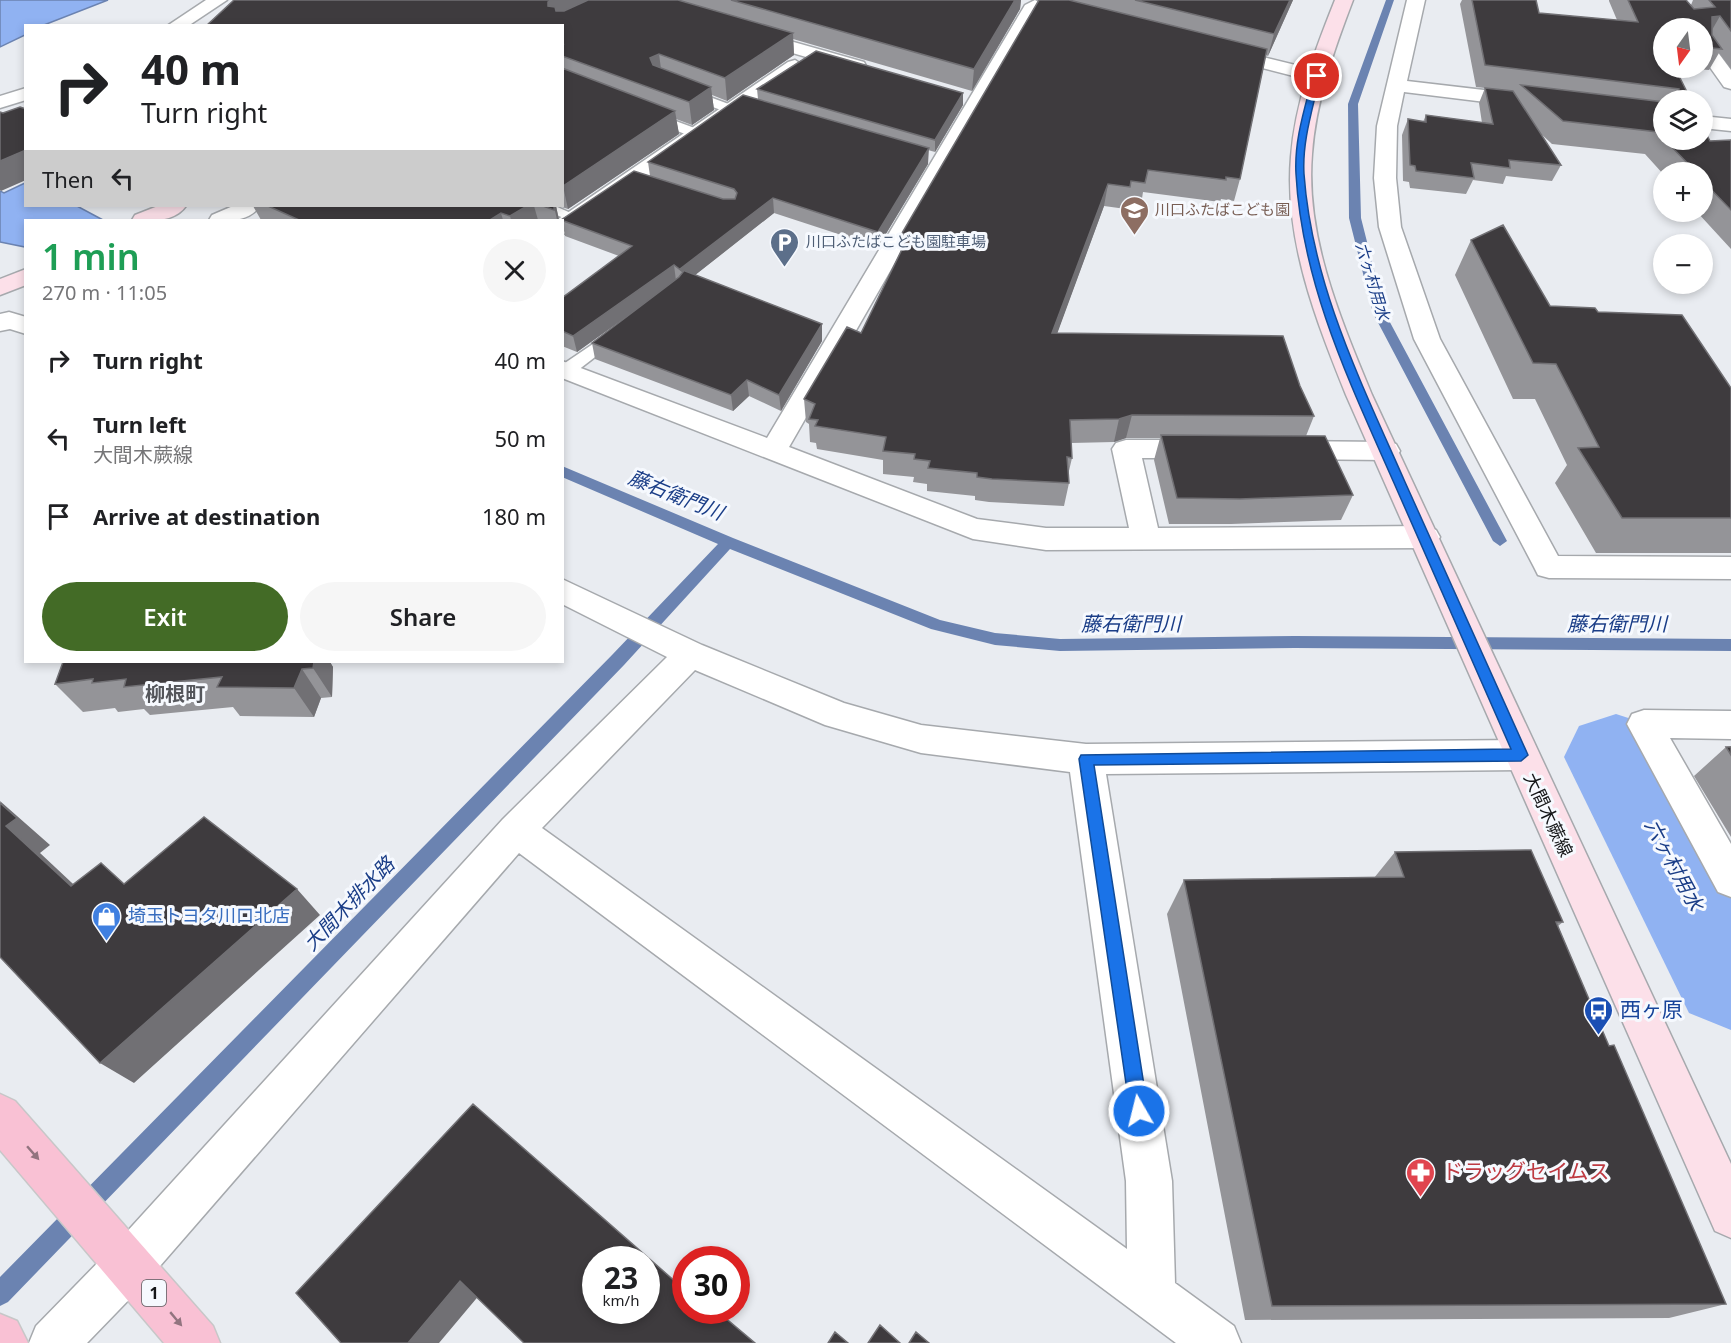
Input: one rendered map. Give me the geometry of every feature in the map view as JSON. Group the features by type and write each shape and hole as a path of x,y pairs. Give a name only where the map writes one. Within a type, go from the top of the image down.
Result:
{"main road":[{"name":"大間木蕨線","path":"1344,0 1317,76 1300,145 1302,207 1308,243 1330,322 1521,755 1731,1215"},
{"path":"145,219 173,207"},
{"name":"1","path":"0,1116 121,1253 196,1343"},
{"path":"0,1338 4,1343"}],"street":[{"path":"178,24 218,0"},
{"path":"1416,0 1395,85 1386,136 1385,178 1389,227 1426,339 1549,567 1731,568"},
{"path":"773,451 937,159 977,101 1025,2 1057,10"},
{"path":"735,30 879,72"},
{"path":"1204,48 1317,76"},
{"path":"569,223 695,133 814,53"},
{"path":"1713,58 1731,83"},
{"path":"1395,85 1547,103"},
{"path":"0,102 24,95"},
{"path":"955,95 977,101"},
{"path":"1713,123 1731,125"},
{"path":"221,219 247,207"},
{"path":"0,324 9,319 24,326"},
{"path":"565,369 973,529 1046,539 1425,537"},
{"path":"1146,538 1126,448 1386,451"},
{"path":"564,591 690,654 837,715 921,739 1086,759 1521,755"},
{"path":"53,1343 121,1253 516,830 690,654"},
{"path":"1731,725 1644,723 1731,880"},
{"path":"1086,759 1149,1181 1152,1296"},
{"path":"516,830 1217,1343"}],"lane":[{"path":"680,90 735,106 762,108"},
{"path":"640,112 695,133"},
{"path":"632,178 654,185"},
{"path":"545,207 563,219"},
{"path":"565,369 630,322"}],"water":[{"path":"0,0 108,0 47,24 24,24 24,35 0,47"},
{"path":"24,183 24,207 79,207 101,219 24,219 24,247 0,242 0,191 4,193"}],"building":[{"path":"234,0 553,0 548,2 548,6 555,7 556,11 564,11 588,0 678,0 793,33 725,78 659,54 650,58 653,65 711,87 689,102 564,57 564,24 208,24"},
{"path":"731,0 1015,0 974,69"},
{"path":"1039,0 1069,0 1267,49 1240,179 1226,177 1226,180 1148,170 1145,183 1131,181 1130,187 1108,184 1052,333 1283,336 1300,386 1314,416 1132,415 1119,419 1070,420 1072,458 1067,457 1069,483 992,479 977,477 977,473 928,468 930,461 914,459 915,454 883,451 886,437 815,426 818,420 809,419 815,404 804,399 847,327 861,333 909,235 902,233"},
{"path":"1135,0 1290,0 1274,34"},
{"path":"1472,0 1536,0 1539,13 1638,22 1628,0 1686,0 1694,9 1715,7 1709,0 1731,0 1731,31 1720,16 1653,18 1653,78 1680,78 1686,90 1485,65"},
{"path":"1713,36 1722,49 1713,48"},
{"path":"816,51 963,93 935,140 757,89"},
{"path":"564,69 675,111 564,185"},
{"path":"1521,85 1653,101 1653,131 1563,121"},
{"path":"1485,88 1513,91 1561,165 1509,160 1510,168 1471,163 1474,178 1416,171 1415,166 1410,165 1408,119 1426,122 1426,115 1493,124"},
{"path":"743,95 929,148 878,232 773,198 680,269 822,324 779,395 747,380 731,395 592,343 679,277 683,272 674,265 573,336 564,332 564,297 632,246 562,219 634,171 723,199 735,199 737,193 734,189 648,162"},
{"path":"20,107 24,108 24,151 0,161 0,112"},
{"path":"1731,140 1731,210 1713,191 1713,162 1686,162 1675,150 1713,150 1713,141"},
{"path":"270,207 525,207 510,216 501,213 492,219 297,219"},
{"path":"1503,225 1550,306 1595,308 1598,312 1682,315 1731,388 1731,518 1622,518 1578,448 1599,447 1556,364 1533,363 1471,240"},
{"path":"1161,435 1325,436 1353,495 1240,499 1177,498"},
{"path":"63,663 314,663 313,668 302,669 294,688 217,687 222,677 124,687 126,679 92,683 93,679 55,684"},
{"path":"0,803 17,818 6,826 71,886 101,863 124,884 204,817 297,889 100,1063 0,957"},
{"name":"ドラッグセイムス","path":"1531,850 1563,922 1556,922 1609,1046 1614,1045 1726,1304 1272,1306 1184,880 1404,877 1395,852"},
{"path":"473,1104 635,1246 582,1246 582,1324 660,1324 660,1268 672,1279 672,1324 732,1324 755,1343 524,1343 460,1281 408,1343 341,1343 296,1293"},
{"path":"880,1325 900,1343 868,1343"},
{"path":"835,1332 848,1343 828,1343"},
{"path":"916,1332 929,1343 909,1343"}],"waterway":[{"name":"六ヶ村用水","path":"1390,0 1353,104 1355,218 1379,313 1500,541"},
{"name":"藤右衛門川","path":"564,472 728,542"},
{"name":"大間木排水路","path":"0,1294 618,660 728,542"},
{"name":"藤右衛門川","path":"728,542 937,625 995,639 1060,645 1295,642 1731,645"},
{"name":"六ヶ村用水","path":"1616,757 1731,973"}],"place":[{"name":"川口ふたばこども園","path":"1134,236"},
{"name":"川口ふたばこども園駐車場","path":"785,268"},
{"name":"埼玉トヨタ川口北店","path":"107,942"},
{"name":"西ヶ原","path":"1599,1036"},
{"name":"ドラッグセイムス","path":"1421,1198"}],"district":[{"name":"柳根町","path":"175,694"}],"route":[{"path":"1139,1111 1086,759 1521,755 1347,363 1317,283 1302,207 1300,173 1300,145 1317,76"}]}
